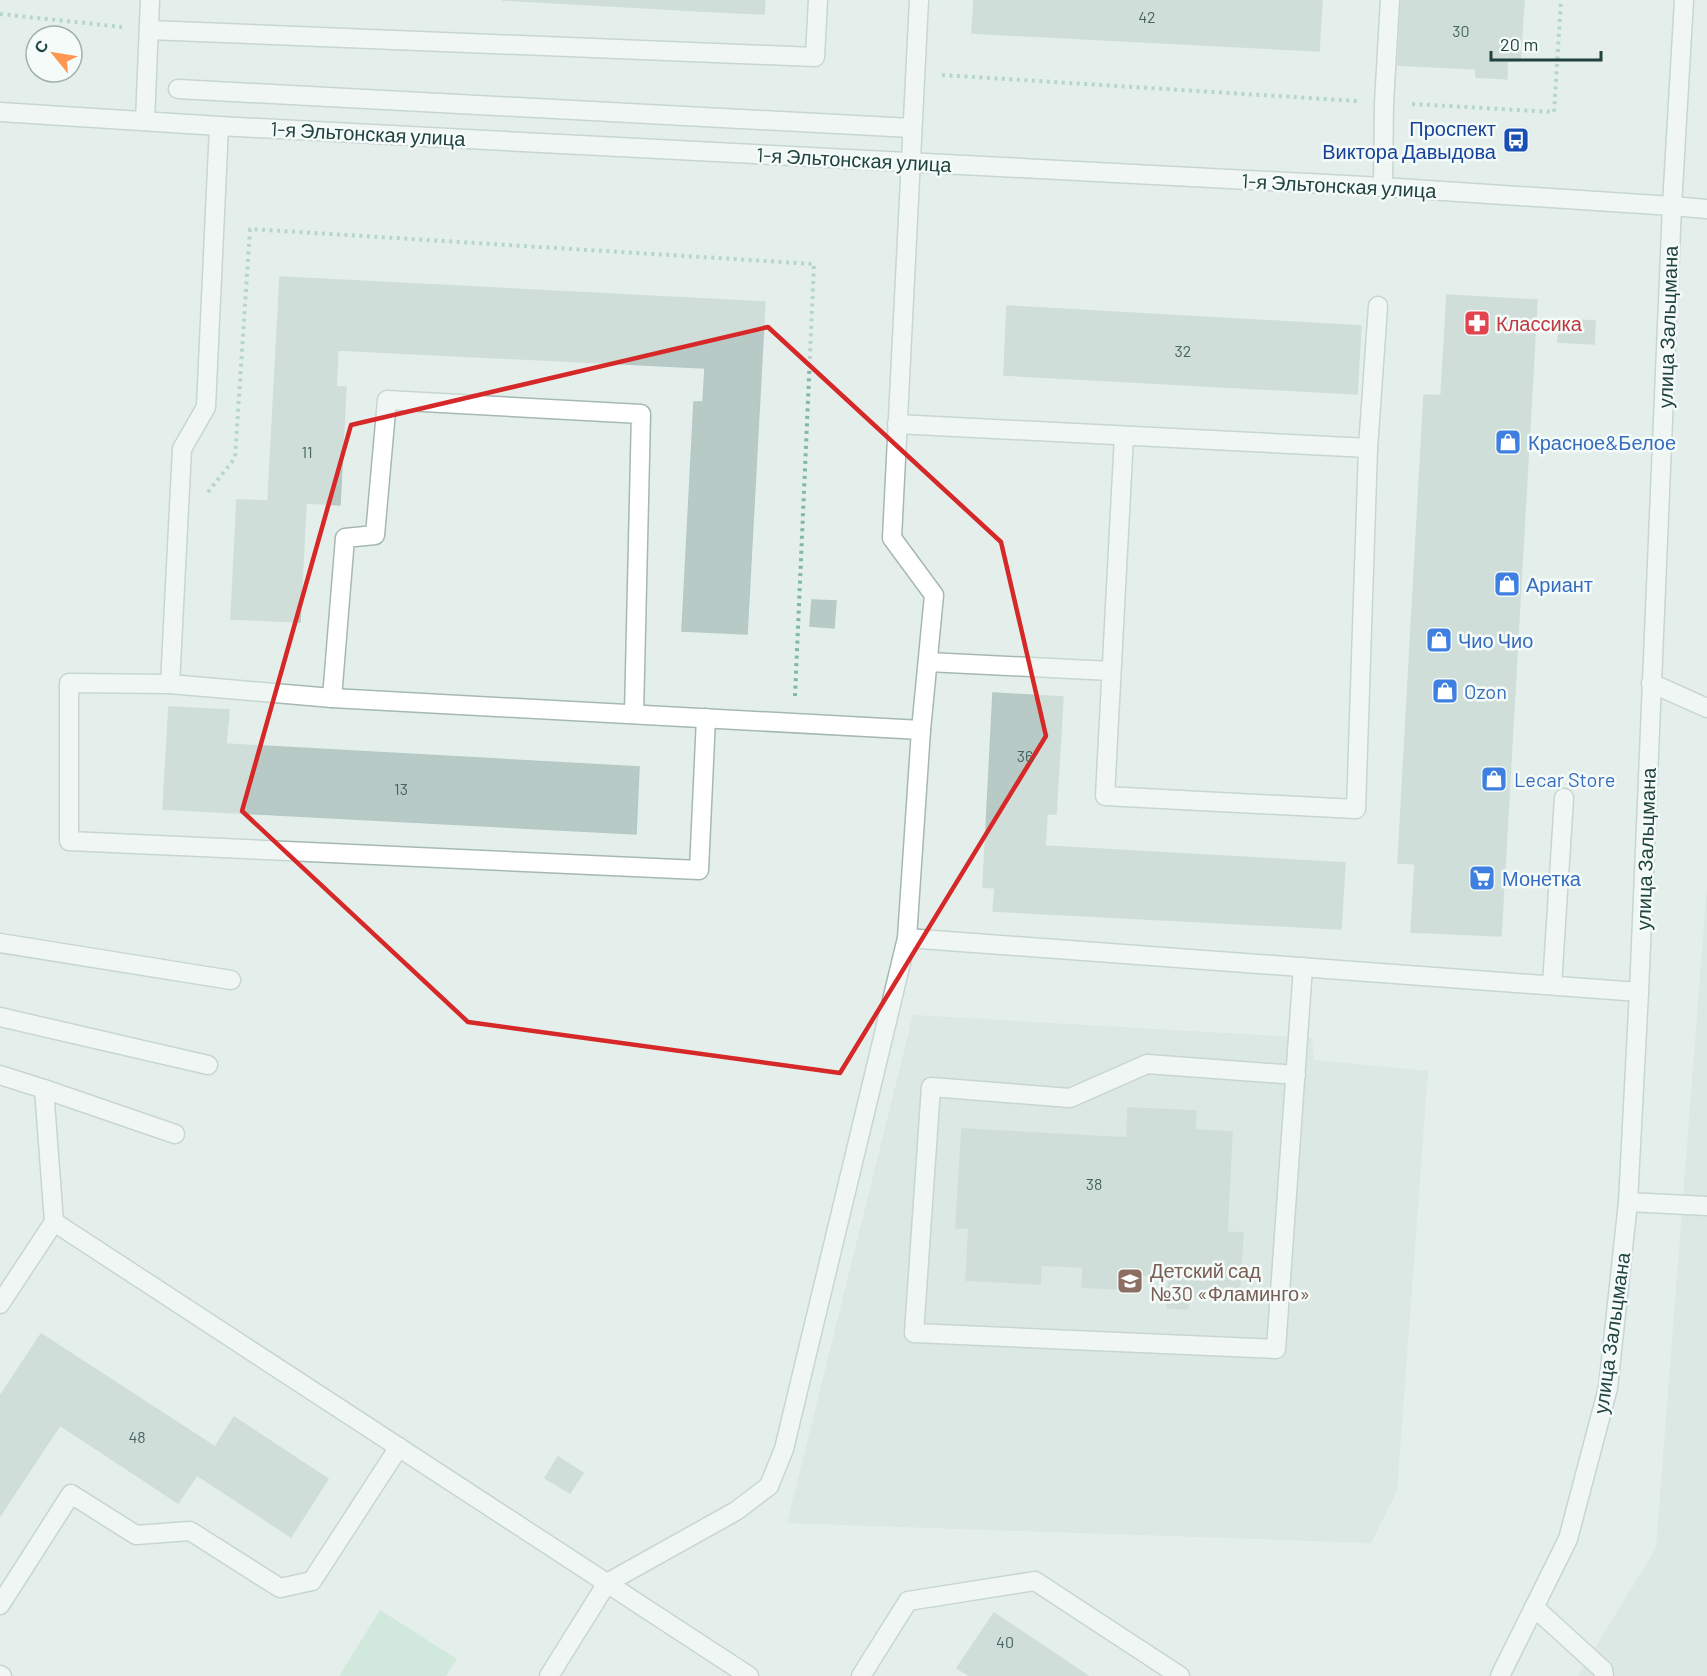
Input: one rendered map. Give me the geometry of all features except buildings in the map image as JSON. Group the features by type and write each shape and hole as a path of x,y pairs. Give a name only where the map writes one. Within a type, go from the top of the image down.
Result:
{"street":[{"path":"145,121 150,0"},
{"path":"148,30 815,57 818,0"},
{"path":"549,1676 607,1583 736,1511 769,1486 784,1449 907,938 921,730 934,595 892,538 919,0"},
{"path":"1383,187 1384,103 1390,0"},
{"name":"улица Зальцмана","path":"1500,1676 1568,1539 1608,1388 1628,1202 1672,206 1684,0"},
{"path":"178,89 911,128"},
{"name":"1-я Эльтонская улица","path":"0,112 219,126 1383,187 1707,208"},
{"path":"170,684 182,449 206,407 219,126"},
{"path":"1124,436 1105,796 1356,809 1368,448 1378,306"},
{"path":"332,698 345,538 375,535 387,400 398,400 641,414 634,714"},
{"path":"897,424 1368,448"},
{"path":"928,662 1111,671"},
{"path":"705,718 699,870 69,841 69,683 170,684 332,698 634,714 921,730"},
{"path":"1651,683 1707,708"},
{"path":"1552,986 1564,798"},
{"path":"907,938 1639,992"},
{"path":"0,943 231,980"},
{"path":"1296,1075 1147,1064 1070,1098 931,1087 914,1333 1276,1349 1304,967"},
{"path":"0,1017 208,1065"},
{"path":"0,1075 175,1134"},
{"path":"0,1304 54,1222 44,1089"},
{"path":"1628,1202 1707,1206"},
{"path":"54,1222 749,1676"},
{"path":"0,1605 71,1494 136,1535 190,1531 280,1588 312,1581 399,1447"},
{"path":"863,1675 908,1601 1035,1581 1180,1676"},
{"path":"1534,1607 1604,1670 1604,1676"}],"path":[{"path":"914,73 1554,112 1561,0"},
{"path":"0,14 148,30"}],"highlighted area":[{"path":"768,327 1001,542 1046,736 840,1073 468,1022 242,811 351,425"}],"shaded area":[{"path":"1707,886 1707,1676 1578,1676 1656,1548"},
{"name":"Детский сад №30 «Фламинго»","path":"913,1015 1312,1038 1314,1060 1428,1071 1397,1491 1371,1543 787,1523"}],"green space":[{"path":"380,1610 457,1659 446,1676 339,1676"}],"place":[{"name":"Проспект Виктора Давыдова","path":"1516,140"},
{"name":"Классика","path":"1477,323"},
{"name":"Красное&Белое","path":"1508,442"},
{"name":"Ариант","path":"1507,584"},
{"name":"Чио Чио","path":"1439,640"},
{"name":"Ozon","path":"1445,691"},
{"name":"Lecar Store","path":"1494,779"},
{"name":"Монетка","path":"1482,878"},
{"name":"Детский сад №30 «Фламинго»","path":"1130,1281"}]}
